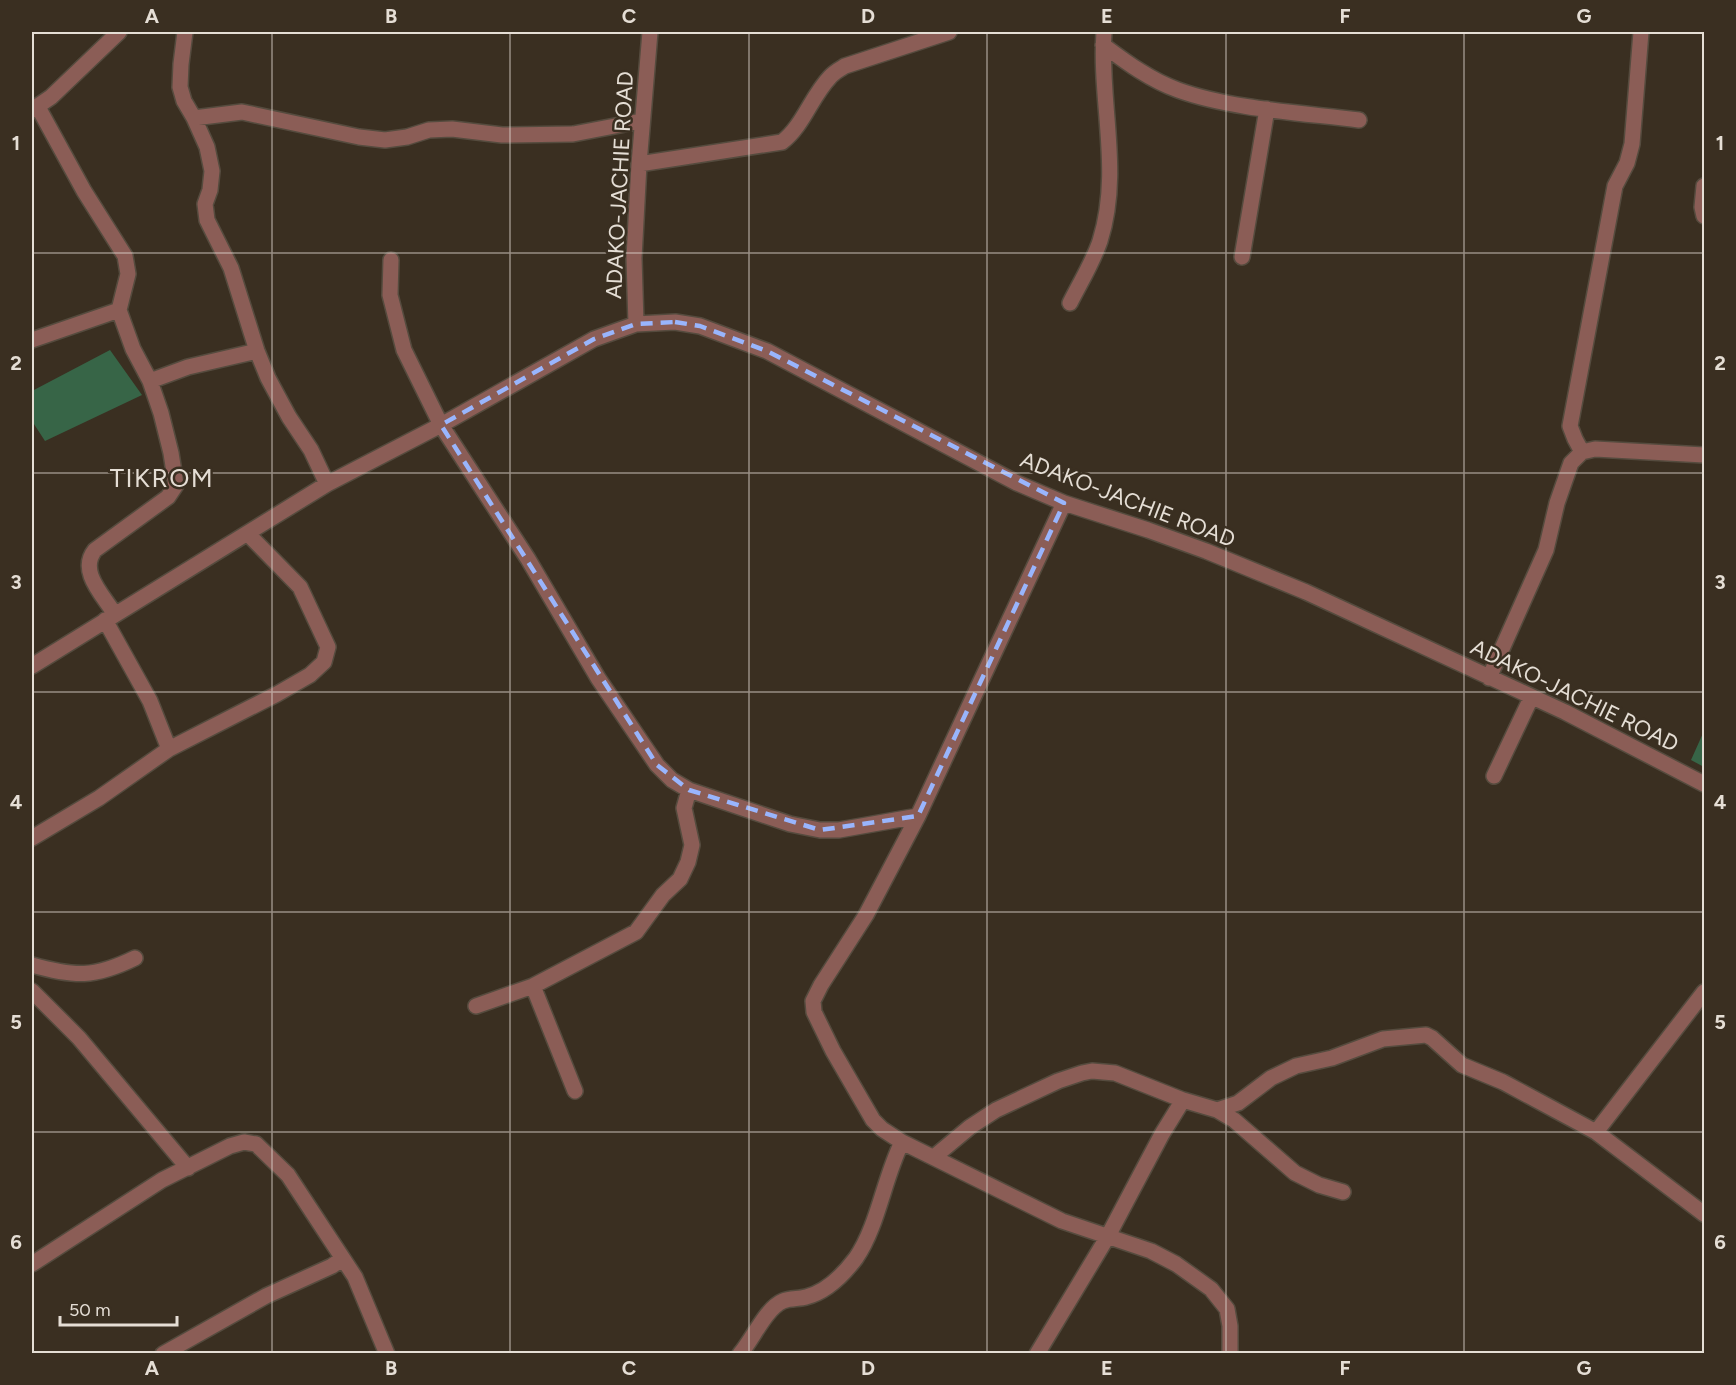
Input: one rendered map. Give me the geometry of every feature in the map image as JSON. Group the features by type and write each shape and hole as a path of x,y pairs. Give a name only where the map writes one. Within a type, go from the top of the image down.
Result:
{"street":[{"path":"119,32 51,97 35,108 125,256 128,274 119,310 133,349 150,381 171,453 176,485 168,497 95,550 89,557 88,567 150,701 169,749"},
{"path":"185,32 180,87 184,101 207,147 212,171 210,190 205,204 207,220 231,268 257,351 268,378 289,417 311,450 327,484"},
{"name":"ADAKO-JACHIE ROAD","path":"650,32 641,121 634,258 636,324 675,322 700,326 767,351 1017,483 1064,503 1148,530 1316,597 1565,712 1704,784"},
{"path":"639,164 782,142 792,134 831,75 845,66 949,32"},
{"path":"1582,452 1570,426 1615,186 1627,163 1632,144 1641,32"},
{"path":"1103,38 1140,72 1176,90 1205,99 1359,120"},
{"path":"1070,303 1100,242 1107,208 1110,138 1102,74 1103,38"},
{"path":"1242,257 1267,108"},
{"path":"194,118 242,112 359,137 386,140 429,130 452,129 502,135 573,134 641,121"},
{"path":"1704,186 1702,207 1704,216"},
{"path":"391,260 390,295 404,350 441,425 528,559 598,678 650,755 672,780 689,790 790,824 820,830 839,830 918,816"},
{"path":"32,340 119,310"},
{"path":"32,666 327,484 441,425 594,339 636,324"},
{"path":"150,381 188,367 257,351"},
{"path":"1489,678 1546,550 1557,503 1571,463 1582,452 1595,449 1704,455"},
{"path":"1064,503 918,816 866,915 813,1001 814,1012 833,1051 873,1120 882,1129 902,1142 1062,1221 1151,1251 1176,1264 1211,1289 1227,1309 1230,1326 1230,1353"},
{"path":"32,838 99,798 169,749 277,694 310,675 324,662 328,647 300,587 248,534"},
{"path":"1494,776 1532,698"},
{"path":"476,1006 533,987 636,932 663,895 680,879 688,862 692,845 684,808 689,790"},
{"path":"32,965 73,974 94,974 135,958"},
{"path":"533,987 575,1091"},
{"path":"32,991 79,1038 188,1168"},
{"path":"1596,1132 1704,992"},
{"path":"1217,1110 1238,1103 1271,1078 1296,1066 1332,1058 1383,1039 1426,1035 1462,1065 1503,1082 1596,1132 1704,1214"},
{"path":"933,1157 970,1127 996,1110 1058,1081 1082,1073 1102,1071 1115,1073 1183,1100 1217,1110 1234,1120 1295,1173 1319,1185 1344,1192"},
{"path":"1037,1353 1108,1236 1162,1134 1183,1100"},
{"path":"32,1264 162,1180 230,1146 244,1142 256,1144 288,1175 355,1277 387,1353"},
{"path":"740,1353 773,1308 784,1300 808,1297 826,1289 855,1259 869,1234 892,1162 902,1142"},
{"path":"163,1353 257,1301 332,1266 342,1258"}],"highlighted area":[{"path":"675,322 700,326 767,351 1064,503 918,816 820,830 689,790 657,765 441,425 594,339 636,324"}],"green space":[{"path":"110,350 142,395 45,441 32,421 32,391"},
{"path":"1704,731 1704,767 1691,760"}],"district":[{"name":"TIKROM","path":"162,478"}]}
